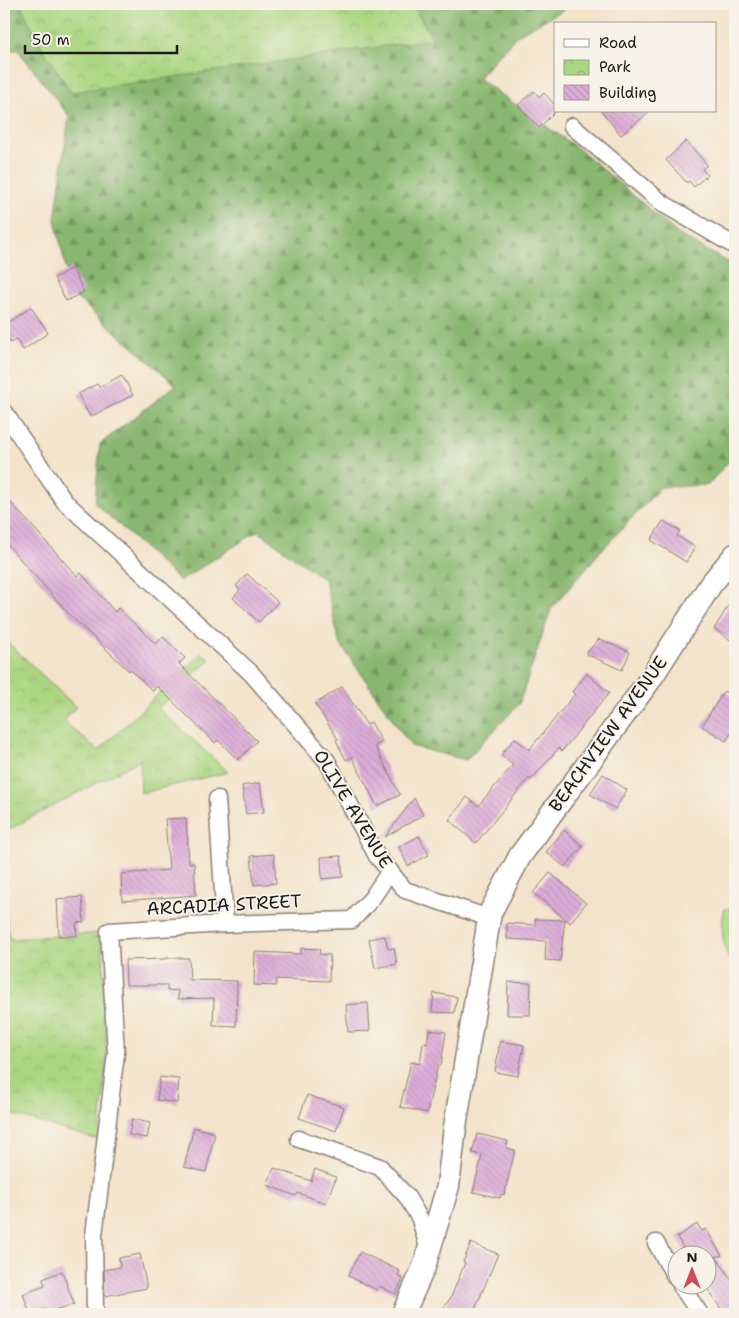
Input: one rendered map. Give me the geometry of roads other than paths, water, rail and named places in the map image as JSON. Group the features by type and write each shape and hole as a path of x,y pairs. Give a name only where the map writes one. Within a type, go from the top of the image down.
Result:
{"street":[{"path":"572,126 662,203 735,246"},
{"name":"OLIVE AVENUE","path":"4,412 64,501 251,673 327,761 377,856 405,890 489,918"},
{"name":"BEACHVIEW AVENUE","path":"489,918 520,856 649,681 710,584 735,555"},
{"path":"217,799 225,924"},
{"name":"ARCADIA STREET","path":"95,1314 94,1235 116,1053 109,931 225,924 352,920 372,898 390,871"},
{"path":"403,1314 430,1251 448,1186 455,1127 489,918"},
{"path":"299,1139 380,1167 407,1197 420,1219 430,1251"},
{"path":"656,1243 666,1260"},
{"path":"688,1296 700,1314"}]}
